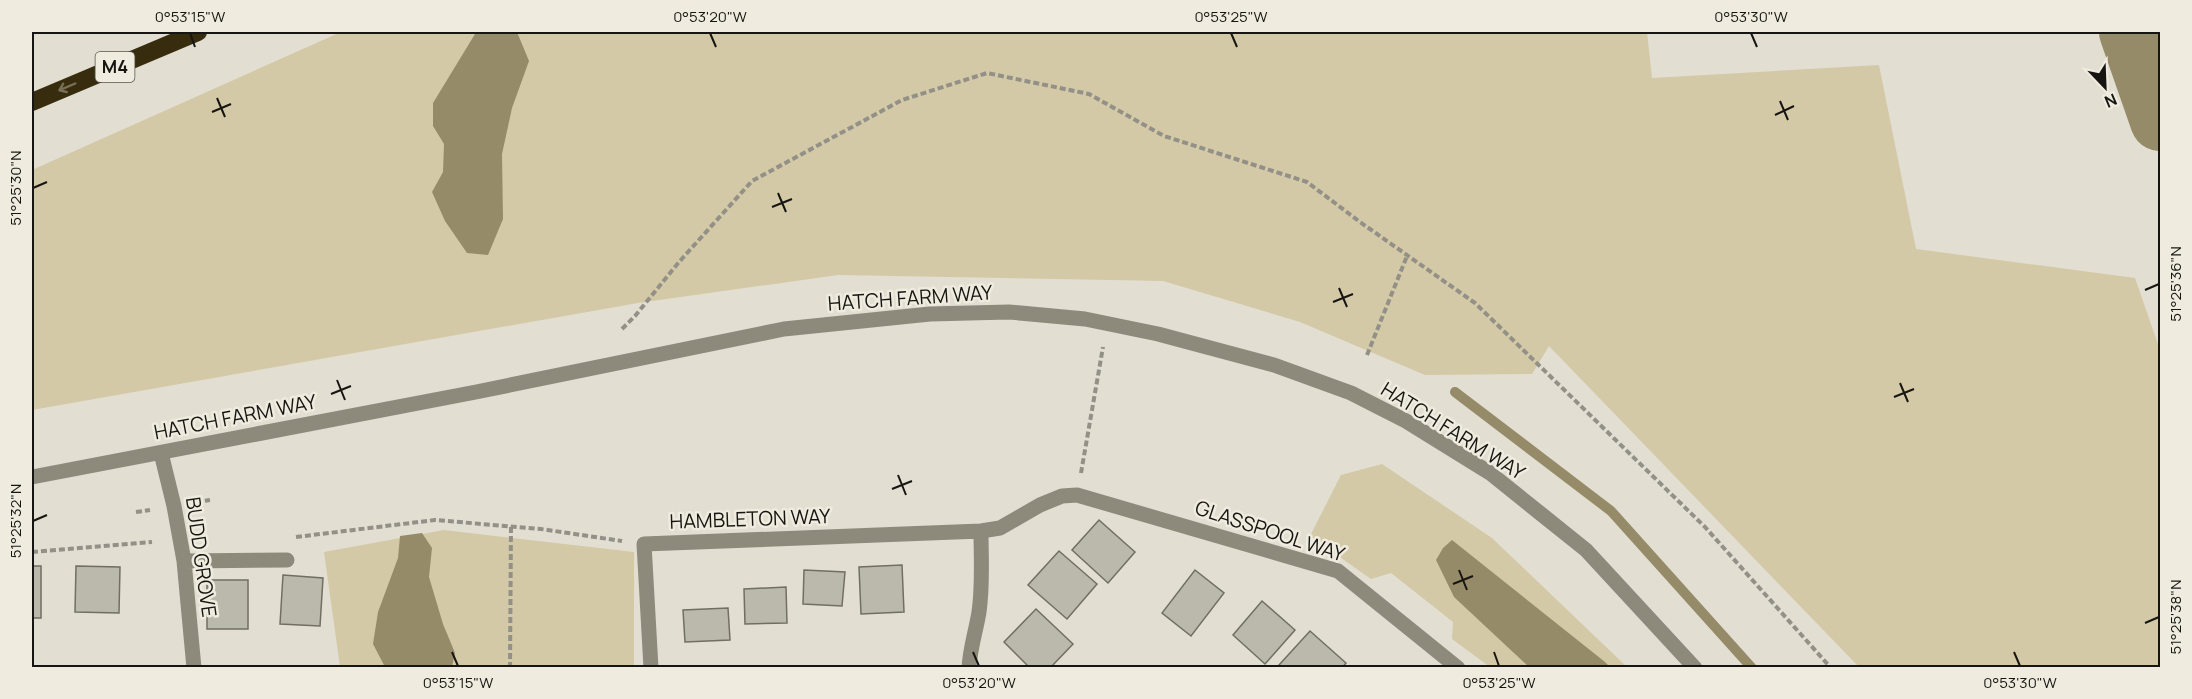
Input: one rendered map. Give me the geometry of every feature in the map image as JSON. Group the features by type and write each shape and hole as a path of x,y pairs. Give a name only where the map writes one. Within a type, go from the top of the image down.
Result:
{"highway":[{"name":"M4","path":"32,102 198,32"}],"street":[{"name":"HATCH FARM WAY","path":"32,477 476,392 784,329 930,314 1009,312 1108,323 1241,355 1303,374 1351,393 1406,421 1490,473 1586,550 1695,668"},
{"name":"BUDD GROVE","path":"162,453 184,561 194,668"},
{"name":"HAMBLETON WAY","path":"651,668 644,544 981,531 1000,528 1040,505 1062,496 1077,495"},
{"name":"GLASSPOOL WAY","path":"1077,495 1338,571 1458,668"},
{"path":"969,668 970,651 979,611 982,566 981,531"},
{"path":"184,561 287,560"}],"path":[{"path":"622,329 752,181 902,100 987,73 1089,94 1164,136 1307,182 1475,303 1704,527 1831,668"},
{"path":"1366,355 1407,256"},
{"path":"1077,495 1108,323"},
{"path":"292,537 435,520 541,529 644,544"},
{"path":"510,668 512,526"},
{"path":"32,552 152,543"}],"shaded area":[{"path":"341,32 1647,32 1652,78 1879,65 1916,249 2135,278 2160,350 2160,667 1859,667 1549,346 1532,374 1425,375 1300,322 1163,281 838,275 638,303 32,410 32,170"},
{"path":"479,32 517,32 529,61 512,108 502,154 503,219 488,255 467,253 445,221 432,192 443,172 444,144 433,126 433,103 475,34"},
{"path":"1382,464 1492,538 1627,667 1490,667 1452,639 1453,622 1391,573 1371,579 1310,536 1341,475"},
{"path":"444,530 634,552 634,667 340,667 324,552"},
{"path":"422,533 432,548 429,577 443,624 455,653 452,667 385,667 373,644 378,612 398,558 400,536"},
{"path":"1452,540 1610,667 1529,667 1454,597 1436,560 1443,548"}],"building":[{"path":"1099,520 1135,552 1108,583 1072,550"},
{"path":"1059,551 1097,584 1067,619 1028,585"},
{"path":"902,565 904,612 861,614 859,567"},
{"path":"32,566 41,566 41,618 32,618"},
{"path":"76,566 120,567 119,613 75,612"},
{"path":"804,570 845,572 842,606 803,604"},
{"path":"1195,570 1224,593 1191,636 1162,613"},
{"path":"283,575 323,578 320,626 280,624"},
{"path":"207,580 248,580 248,629 207,629"},
{"path":"786,587 787,623 745,624 744,589"},
{"path":"1262,601 1295,630 1265,664 1233,635"},
{"path":"728,608 730,640 685,642 683,610"},
{"path":"1036,609 1073,644 1050,668 1030,668 1004,642"},
{"path":"1310,631 1346,663 1342,668 1282,668 1279,665"}],"waterway":[{"path":"2129,32 2160,121"},
{"path":"1455,392 1611,511 1752,668"}]}
